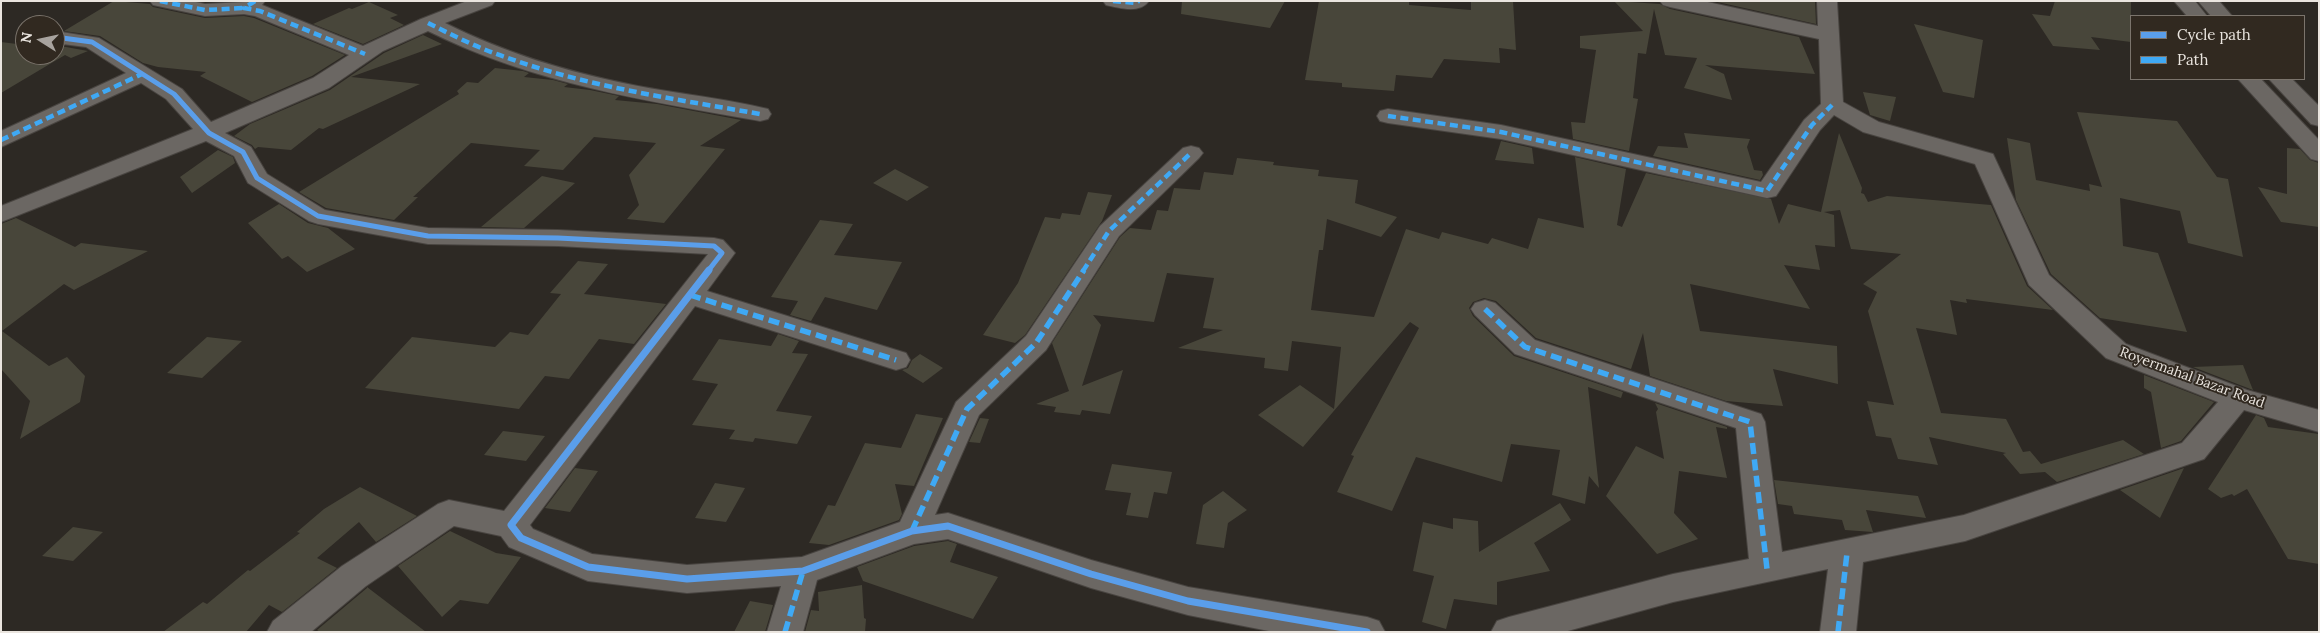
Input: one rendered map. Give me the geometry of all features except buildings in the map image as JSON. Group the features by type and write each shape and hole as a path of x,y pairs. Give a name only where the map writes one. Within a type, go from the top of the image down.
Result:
{"street":[{"path":"160,1 205,10 249,4 260,11 365,54"},
{"path":"1,216 209,133 321,83 365,54 428,23 485,1"},
{"path":"1113,1 1136,3 1139,1"},
{"path":"1670,1 1829,35"},
{"path":"1388,116 1501,132 1767,191 1812,125 1832,105 1827,1"},
{"path":"2184,1 2196,15"},
{"path":"2208,1 2221,15"},
{"path":"428,23 445,32 536,69 600,85 760,114"},
{"path":"65,38 92,42 174,94 209,133 243,152 257,178 318,216 428,236 558,238 714,246 722,253 511,525"},
{"path":"1,140 142,74"},
{"path":"2250,80 2319,154"},
{"path":"2281,80 2319,119"},
{"name":"Royermahal Bazar Road","path":"1832,105 1870,127 1985,159 2038,279 2116,351 2238,398 2319,421"},
{"path":"912,531 967,409 1036,343 1110,231 1191,153"},
{"path":"690,295 896,360"},
{"path":"1485,309 1525,347 1750,422 1767,569"},
{"path":"1509,632 1672,588 1964,528 2193,451 2238,398"},
{"path":"285,632 354,576 449,513 511,525 521,538 588,567 687,579 803,570 912,531 948,526 1091,574 1188,601 1294,621 1367,632"},
{"path":"1838,632 1847,552"},
{"path":"785,632 803,570"}],"marked path":[{"path":"160,1 205,10 244,8"},
{"path":"255,1 244,8 260,11 365,54"},
{"path":"1113,1 1136,3 1139,1"},
{"path":"428,23 467,42 507,58 548,71 632,91 760,114"},
{"path":"1,140 142,74"},
{"path":"1388,116 1501,132 1767,191 1812,125 1832,105"},
{"path":"912,531 967,409 1036,343 1109,231 1191,153"},
{"path":"690,295 896,360"},
{"path":"1485,309 1525,347 1750,422 1767,569"},
{"path":"1838,632 1847,553"},
{"path":"785,632 803,571"}],"cycle path":[{"path":"65,38 92,42 174,94 209,133 243,152 257,178 318,216 428,236 558,238 714,246 722,253 511,525 521,538 588,567 687,579 803,571 912,531 948,526 1091,574 1188,601 1294,621 1367,632"}]}
